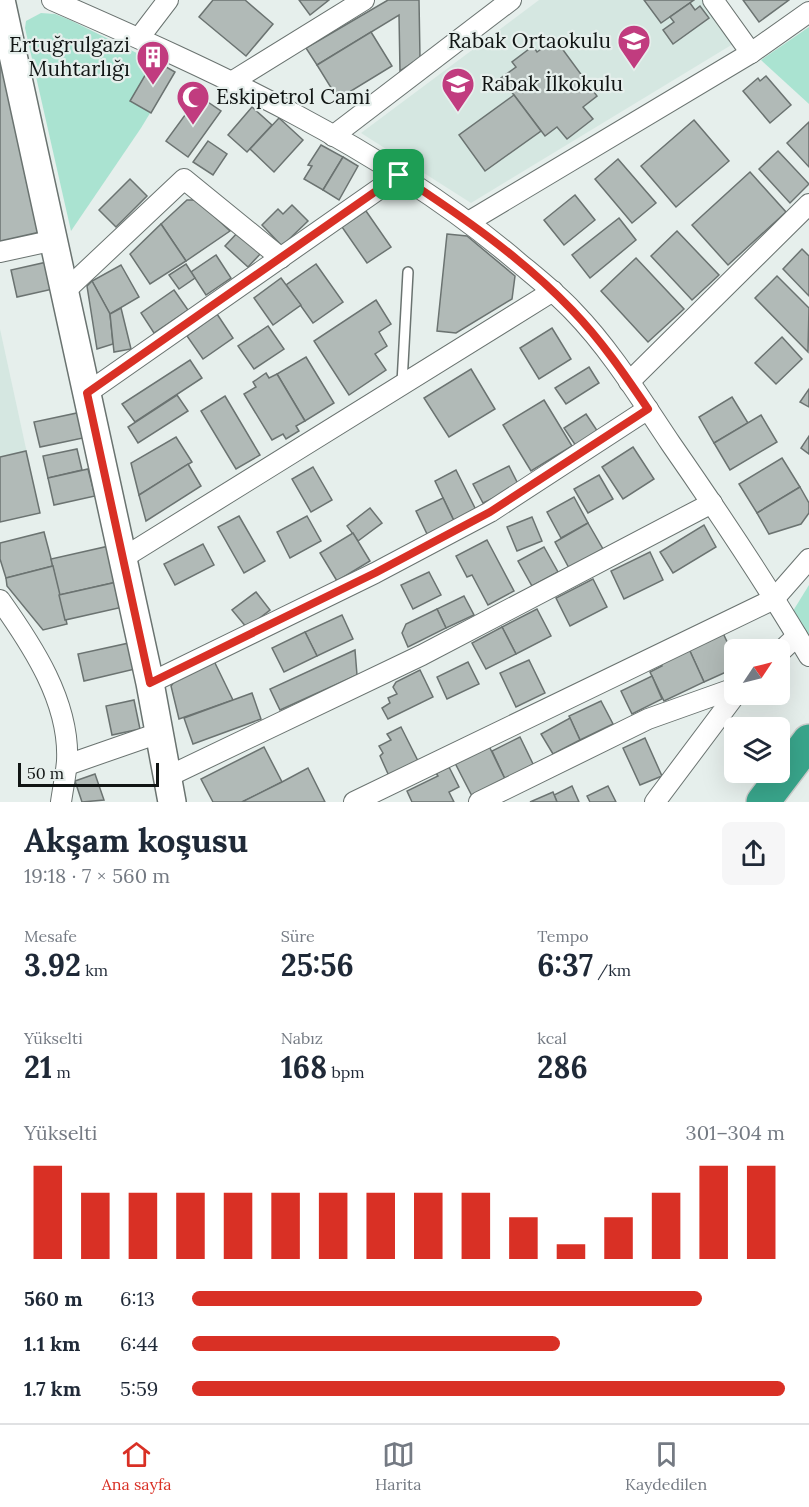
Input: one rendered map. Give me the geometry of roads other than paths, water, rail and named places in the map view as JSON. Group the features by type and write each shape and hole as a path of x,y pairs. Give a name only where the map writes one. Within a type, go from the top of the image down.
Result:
{"highway":[{"path":"763,802 809,741"}],"main road":[{"path":"1,0 150,683 170,789"}],"street":[{"path":"52,0 233,81 333,136 470,221 553,291 601,343 648,409 712,503 809,656"},
{"path":"139,38 168,0"},
{"path":"233,81 364,0"},
{"path":"333,136 511,0"},
{"path":"713,0 751,53"},
{"path":"470,221 751,53 809,12"},
{"path":"87,393 399,175"},
{"path":"65,291 184,179 281,258"},
{"path":"629,382 809,204"},
{"path":"0,252 55,240"},
{"path":"123,558 553,291"},
{"path":"150,683 375,573 490,512 648,409"},
{"path":"170,789 712,503"},
{"path":"354,802 774,599 809,559"},
{"path":"0,600 21,630 51,685 67,742 67,765 61,802"},
{"path":"790,643 797,636"},
{"path":"479,802 648,720 724,692"},
{"path":"655,802 728,705"},
{"path":"67,765 159,733"}],"lane":[{"path":"402,385 408,272"}],"place":[{"name":"Rabak Ortaokulu","path":"634,70"},
{"name":"Ertuğrulgazi Muhtarlığı","path":"153,86"},
{"name":"Rabak İlkokulu","path":"458,113"},
{"name":"Eskipetrol Cami","path":"193,126"}]}
